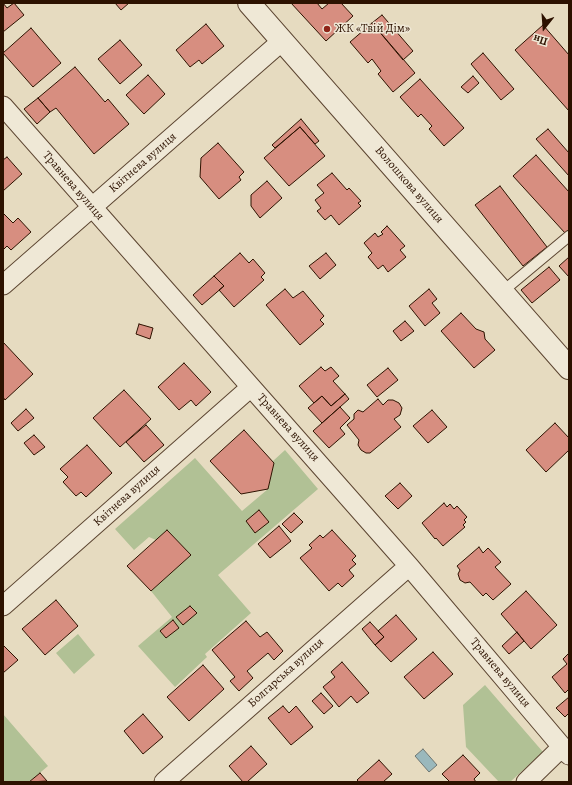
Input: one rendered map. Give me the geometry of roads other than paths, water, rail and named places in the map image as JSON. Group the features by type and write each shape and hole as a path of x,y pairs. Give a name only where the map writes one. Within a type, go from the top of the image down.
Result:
{"street":[{"name":"Волошкова вулиця","path":"249,3 569,368"},
{"name":"Квітнева вулиця","path":"3,285 282,41"},
{"name":"Травнева вулиця","path":"3,106 409,566 566,751"},
{"name":"Квітнева вулиця","path":"3,606 251,386"},
{"name":"Болгарська вулиця","path":"164,782 409,566"},
{"path":"526,782 566,751"}],"lane":[{"path":"502,292 569,236"}],"water":[{"path":"423,749 437,765 429,772 415,756"}],"place":[{"name":"ЖК «Твій Дім»","path":"327,29"}]}
